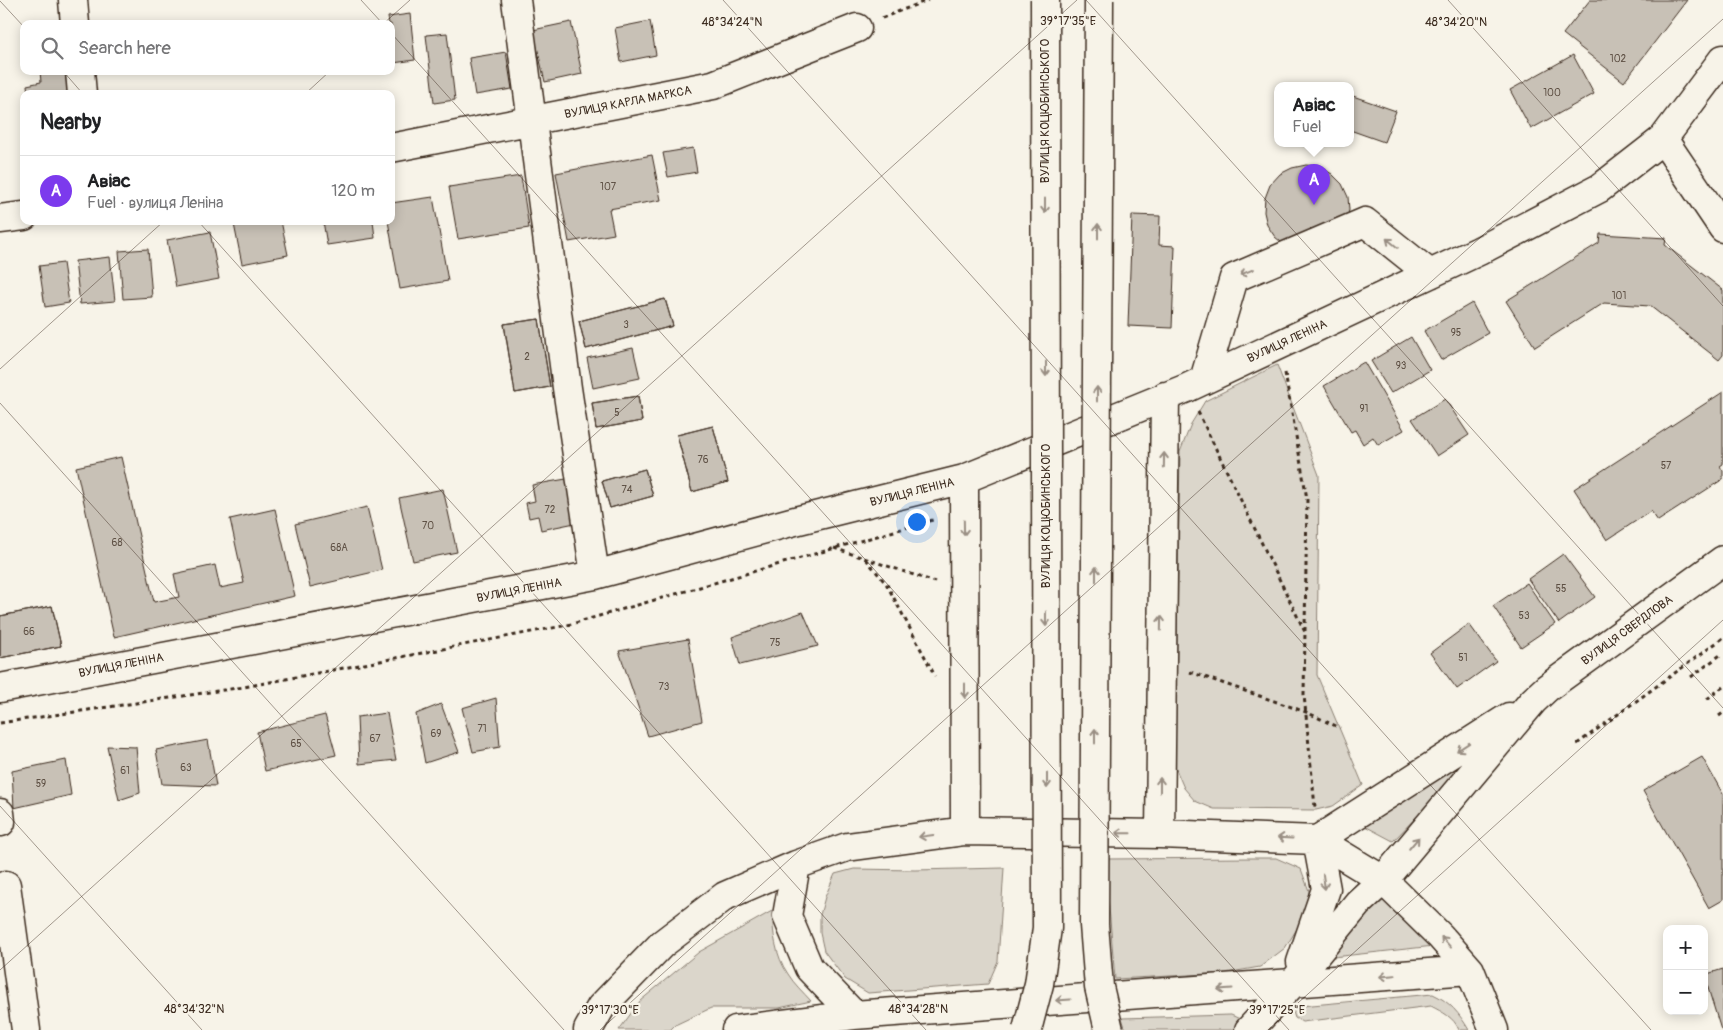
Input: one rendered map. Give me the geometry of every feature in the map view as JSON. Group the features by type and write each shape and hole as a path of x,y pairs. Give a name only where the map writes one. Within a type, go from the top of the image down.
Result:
{"street":[{"path":"73,0 75,20"},
{"path":"516,0 567,388 596,575"},
{"name":"ВУЛИЦЯ КОЦЮБИНСЬКОГО","path":"1027,1030 1039,984 1047,928 1045,0"},
{"path":"1099,0 1094,925 1099,987 1108,1030"},
{"name":"ВУЛИЦЯ КАРЛА МАРКСА","path":"395,147 713,85 857,28"},
{"name":"ВУЛИЦЯ ЛЕНІНА","path":"0,688 596,575 800,520 964,480 1185,388 1479,251 1600,188 1663,139 1723,59"},
{"path":"80,75 82,90"},
{"path":"1663,139 1723,228"},
{"path":"0,220 20,217"},
{"path":"1160,834 1160,663 1185,388 1234,278 1365,222 1430,274"},
{"path":"964,480 965,830"},
{"name":"ВУЛИЦЯ СВЕРДЛОВА","path":"1533,701 1547,688 1723,560"},
{"path":"1318,840 1533,701"},
{"path":"1249,1030 1292,984 1358,903 1383,880 1533,701"},
{"path":"588,1030 601,1007 662,944 725,896 796,865 846,847 965,830 1160,834 1318,840 1383,880 1440,936 1470,970 1494,1030"},
{"path":"1292,984 1326,889 1318,840"},
{"path":"796,865 787,916 809,968 854,1015"},
{"path":"6,885 26,1030"},
{"path":"736,1030 854,1015 1470,970"}],"path":[{"path":"857,28 928,0"},
{"path":"1280,344 1307,499 1304,695 1318,840"},
{"path":"1185,388 1305,632"},
{"path":"0,722 244,687 568,625 963,512"},
{"path":"834,548 964,592"},
{"path":"866,559 887,585 938,681"},
{"path":"1577,744 1723,638"},
{"path":"1691,677 1723,653"},
{"path":"1160,663 1306,712 1340,728"},
{"path":"1707,699 1723,687"},
{"path":"1719,716 1723,713"}],"shaded area":[{"path":"1277,365 1319,475 1317,675 1363,785 1333,806 1316,810 1214,809 1195,801 1184,788 1175,767 1180,452 1191,424 1205,401"},
{"path":"1490,741 1393,841 1363,825"},
{"path":"1276,858 1301,869 1309,891 1305,916 1285,948 1260,967 1225,973 1115,979 1105,859"},
{"path":"1004,868 998,961 988,984 868,993 845,979 824,951 820,933 820,915 835,874 854,869"},
{"path":"1382,897 1434,946 1324,958"},
{"path":"772,911 774,936 780,959 790,978 811,1001 779,1008 711,1008 675,1025 670,1030 619,1030 640,1001 699,952"},
{"path":"1433,994 1454,1009 1469,1030 1459,1030 1451,1018 1431,1006 1302,1022 1295,1018 1293,1012 1301,1006"},
{"path":"1231,1015 1240,1019 1242,1026 1238,1030 1126,1030 1122,1018"}],"building":[{"path":"1590,0 1687,0 1624,82 1563,34"},
{"path":"410,14 415,60 395,63 395,20 388,20 388,17"},
{"path":"650,21 656,55 621,62 615,28"},
{"path":"571,22 582,74 545,82 533,30"},
{"path":"447,33 455,100 434,103 426,35"},
{"path":"506,52 512,89 475,95 469,58"},
{"path":"1573,55 1594,94 1531,129 1510,90"},
{"path":"40,75 66,75 67,90 28,90 27,85 41,82"},
{"path":"1354,96 1396,111 1384,142 1354,131"},
{"path":"693,148 697,172 668,177 663,153"},
{"path":"652,155 661,200 609,209 614,234 569,242 556,173"},
{"path":"1306,165 1320,167 1332,174 1342,184 1348,197 1349,210 1346,224 1286,246 1275,237 1267,225 1264,212 1265,198 1270,185 1280,174 1292,168"},
{"path":"521,176 529,228 458,239 449,187"},
{"path":"433,197 448,281 400,289 389,225 395,225 395,202"},
{"path":"1132,215 1160,216 1159,245 1175,246 1172,328 1128,326"},
{"path":"234,225 282,225 288,255 242,264"},
{"path":"324,225 373,225 375,238 327,245"},
{"path":"210,232 219,279 176,287 167,240"},
{"path":"1600,234 1666,238 1665,245 1723,290 1723,355 1719,360 1650,306 1604,303 1535,347 1506,301 1599,243"},
{"path":"148,249 152,297 123,299 119,251"},
{"path":"110,257 115,301 80,304 75,261"},
{"path":"63,263 69,303 45,307 39,266"},
{"path":"665,299 673,326 586,349 579,321"},
{"path":"665,299 673,326 586,349 579,321"},
{"path":"1472,303 1488,333 1441,360 1424,331"},
{"path":"539,319 550,387 515,393 504,324"},
{"path":"539,319 550,387 515,393 504,324"},
{"path":"1411,337 1430,370 1391,393 1371,361"},
{"path":"633,348 640,378 593,388 587,358"},
{"path":"1364,362 1404,430 1378,445 1373,437 1363,444 1355,430 1351,432 1324,386"},
{"path":"1723,392 1723,464 1720,466 1723,471 1723,479 1658,521 1651,511 1607,540 1574,489"},
{"path":"638,396 642,421 596,429 592,403"},
{"path":"638,396 642,421 596,429 592,403"},
{"path":"1445,399 1469,435 1437,456 1412,419"},
{"path":"713,426 728,482 692,492 677,435"},
{"path":"713,426 728,482 692,492 677,435"},
{"path":"121,457 154,602 179,597 174,574 215,565 220,588 244,583 230,519 275,509 295,596 114,637 76,467"},
{"path":"645,469 653,496 610,508 602,481"},
{"path":"645,469 653,496 610,508 602,481"},
{"path":"566,479 575,523 541,530 538,516 529,518 526,503 535,501 532,485"},
{"path":"443,489 457,552 413,561 399,498"},
{"path":"367,507 382,570 310,587 295,524"},
{"path":"1563,554 1595,597 1559,623 1528,579"},
{"path":"1527,583 1555,624 1521,647 1493,606"},
{"path":"52,606 61,646 0,658 0,616"},
{"path":"52,606 61,646 0,658 0,616"},
{"path":"803,612 818,646 740,665 732,637"},
{"path":"1469,624 1496,661 1457,689 1430,653"},
{"path":"688,639 702,721 648,736 619,651"},
{"path":"496,698 500,747 473,752 462,708"},
{"path":"441,704 459,752 425,763 416,714"},
{"path":"387,713 396,760 359,764 357,717"},
{"path":"325,715 336,755 265,771 257,732"},
{"path":"208,740 216,786 162,784 156,750"},
{"path":"107,746 136,747 140,793 119,800"},
{"path":"1702,757 1723,794 1723,900 1709,908 1643,791"},
{"path":"66,760 71,795 14,808 12,771"},
{"path":"1723,969 1723,1030 1721,1030 1708,988 1708,974"}],"place":[{"name":"Авіас","path":"1314,205"}]}
